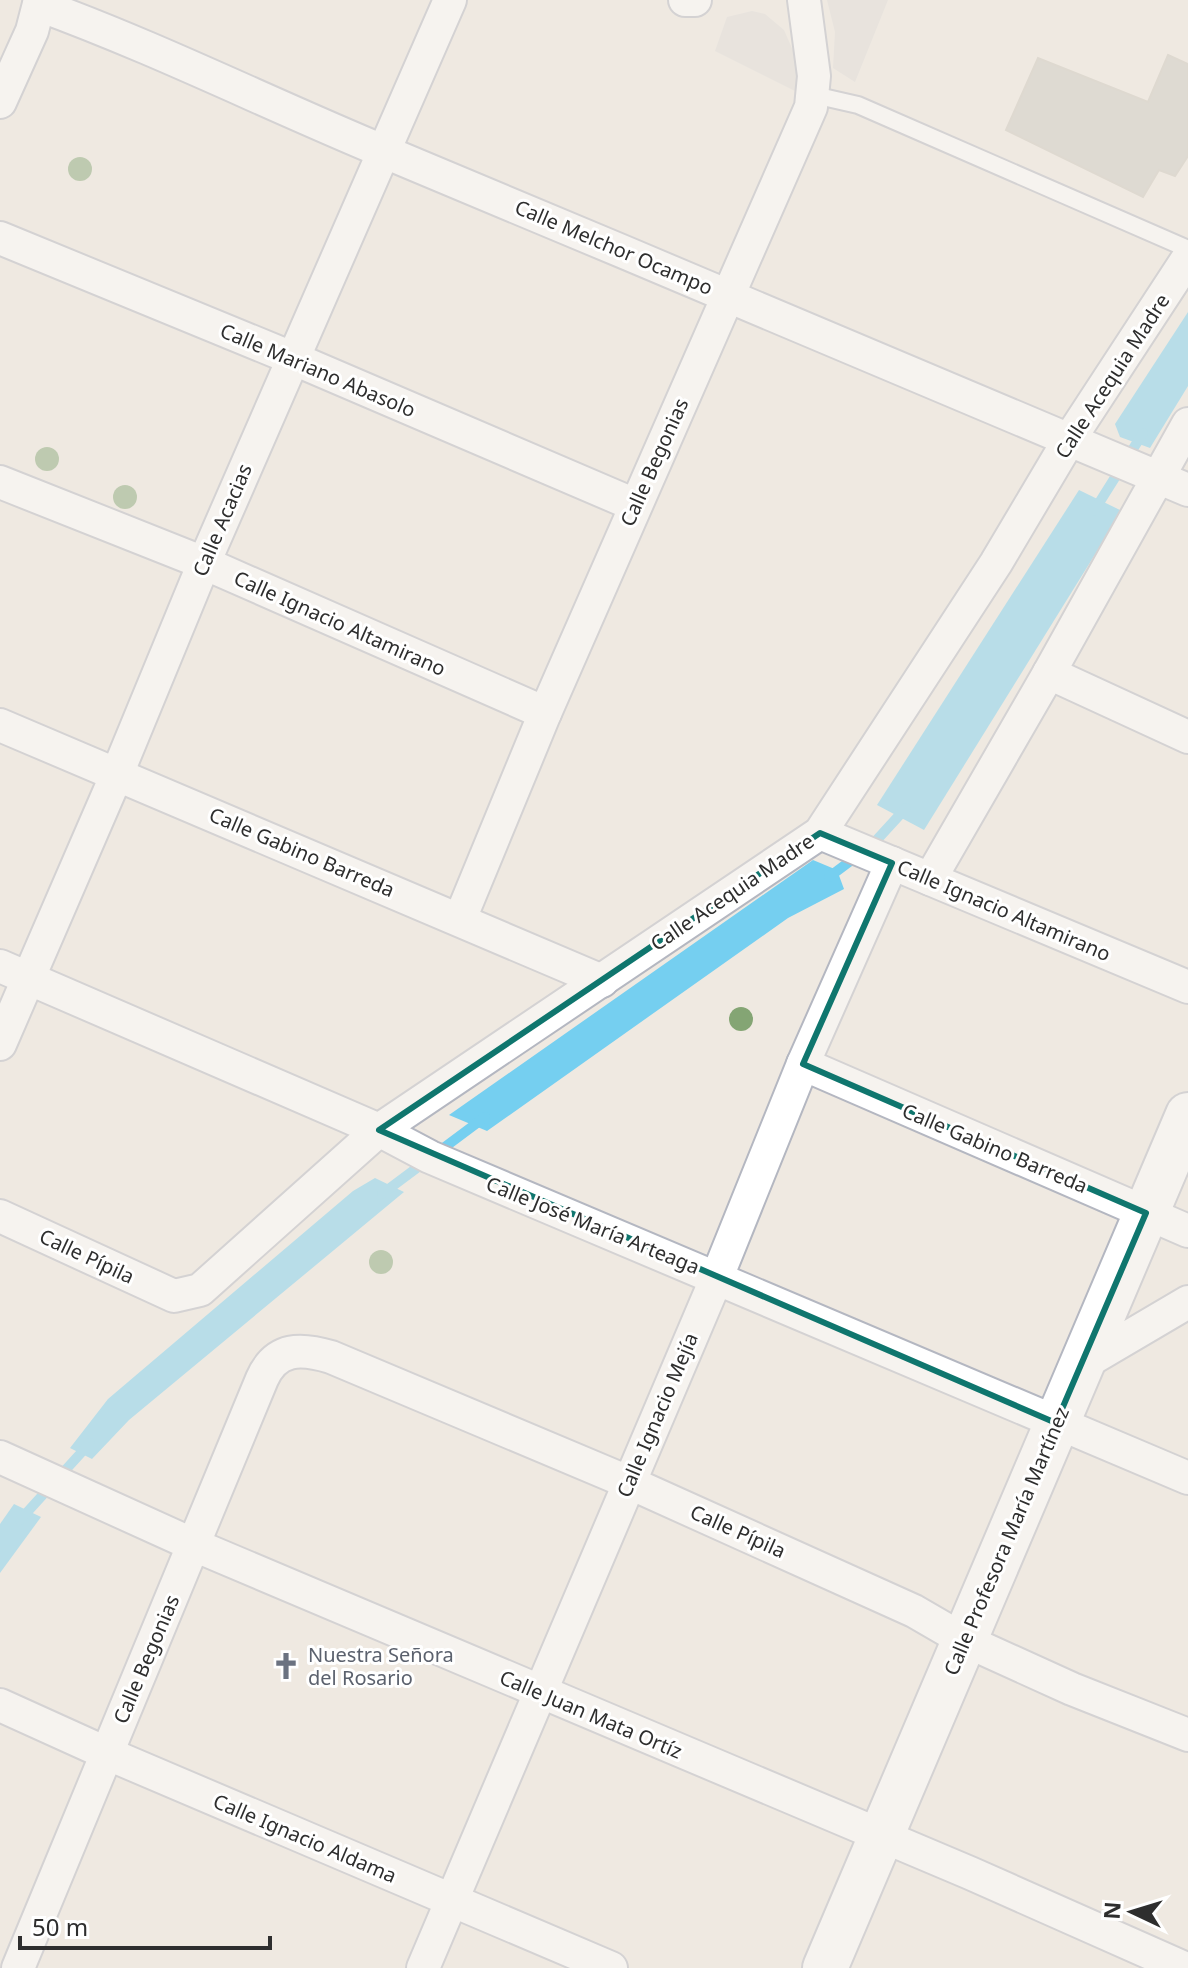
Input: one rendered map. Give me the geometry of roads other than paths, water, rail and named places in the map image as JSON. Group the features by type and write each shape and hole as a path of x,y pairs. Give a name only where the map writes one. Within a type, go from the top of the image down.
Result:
{"street":[{"name":"Calle Acacias","path":"0,1044 14,972 117,774 292,358 450,0"},
{"path":"685,0 695,0"},
{"name":"Calle Begonias","path":"460,919 545,713 811,107 814,95 811,49 804,0"},
{"name":"Calle Melchor Ocampo","path":"39,2 92,13 382,151 729,294 1188,490"},
{"path":"0,102 32,31 39,2"},
{"name":"Calle Mariano Abasolo","path":"0,238 292,358 635,505"},
{"name":"Calle Acequia Madre","path":"174,1296 200,1290 379,1130 602,981 830,837 996,563 1080,445 1188,258"},
{"path":"930,879 1049,673 1151,475 1188,424"},
{"name":"Calle Ignacio Altamirano","path":"0,482 204,563 545,713"},
{"path":"1049,673 1188,737"},
{"name":"Calle Gabino Barreda","path":"0,725 602,981"},
{"name":"Calle Ignacio Altamirano","path":"830,837 1188,987"},
{"name":"Calle Ignacio Mejía","path":"423,1968 717,1277 885,860"},
{"name":"Calle José María Arteaga","path":"14,972 379,1130 484,1181 1188,1478"},
{"name":"Calle Gabino Barreda","path":"803,1064 1188,1231"},
{"name":"Calle Profesora María Martínez","path":"825,1968 1188,1115"},
{"name":"Calle Pípila","path":"0,1216 174,1296"},
{"path":"1081,1365 1188,1302"},
{"name":"Calle Pípila","path":"281,1356 299,1351 331,1357 628,1482 914,1611 964,1640 1072,1689 1188,1735"},
{"name":"Calle Begonias","path":"20,1961 262,1379 269,1363 281,1356"},
{"name":"Calle Juan Mata Ortíz","path":"0,1457 194,1545 1184,1968"},
{"name":"Calle Ignacio Aldama","path":"0,1705 611,1968"}],"lane":[{"path":"814,95 858,105 1188,249"}],"water":[{"path":"1188,312 1188,386 1150,448 1120,437 1115,424"},
{"path":"1079,490 1122,511 924,830 877,805"},
{"path":"813,860 837,870 844,889 788,918 487,1131 449,1115"},
{"path":"375,1178 404,1192 129,1420 92,1459 70,1448 108,1399 353,1191"},
{"path":"14,1504 41,1517 0,1573 0,1524"}],"waterway":[{"path":"1094,511 1143,433"},
{"path":"829,877 873,844 906,808"},
{"path":"382,1194 485,1117"},
{"path":"20,1520 90,1443"}],"place":[{"name":"Nuestra Señora del Rosario","path":"286,1666"}]}
